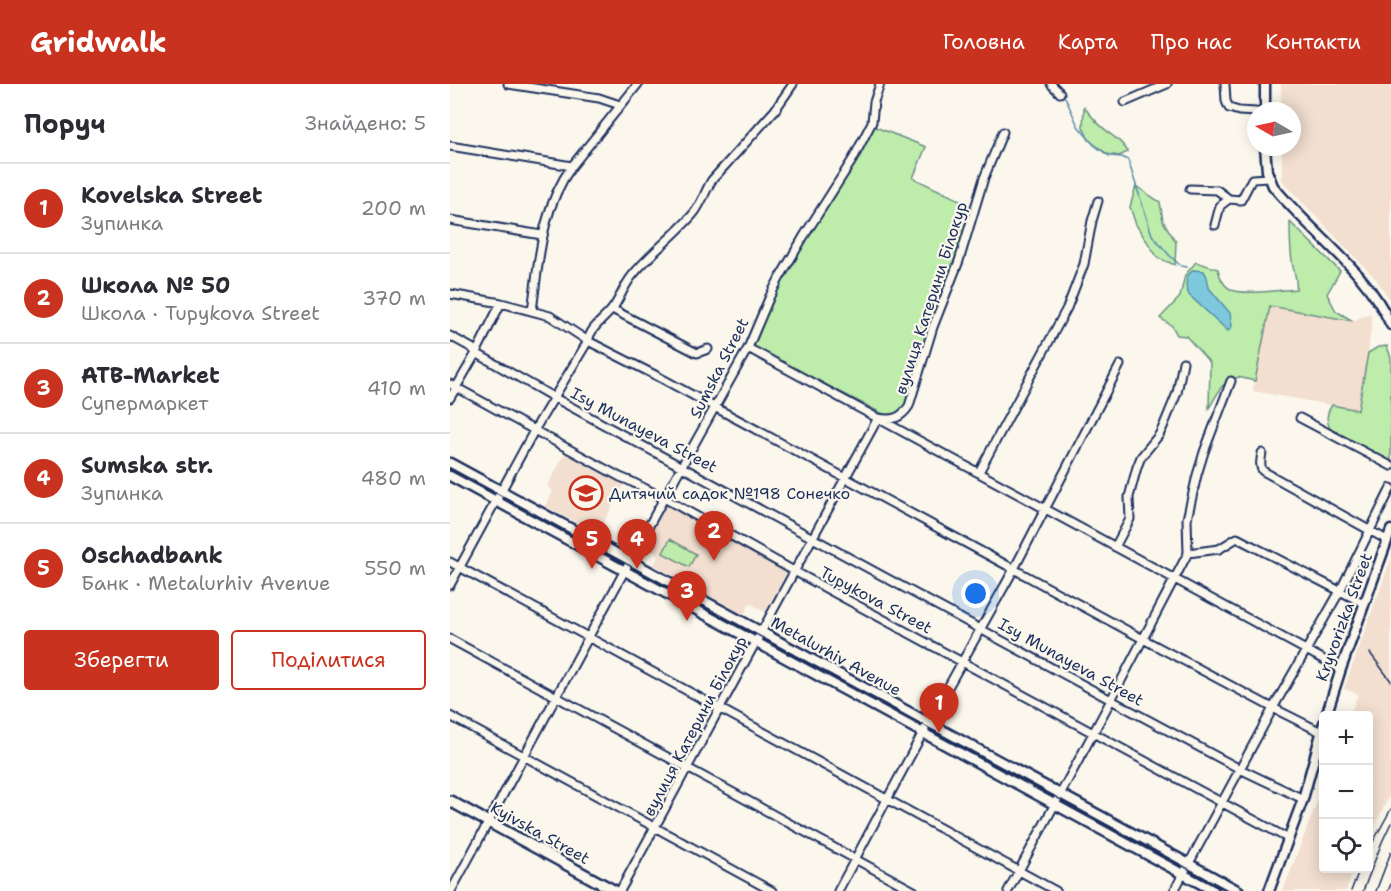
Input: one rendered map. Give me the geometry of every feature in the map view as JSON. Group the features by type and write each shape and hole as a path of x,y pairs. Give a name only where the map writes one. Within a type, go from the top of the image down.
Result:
{"highway":[{"name":"Kyivska Street","path":"450,801 617,891"}],"main road":[{"path":"1265,84 1265,102"},
{"path":"1266,156 1269,178 1273,186 1366,283 1376,296 1391,325"},
{"name":"Metalurhiv Avenue","path":"450,463 1239,891"},
{"name":"Metalurhiv Avenue","path":"450,476 1214,891"},
{"name":"Kryvorizka Street","path":"1328,711 1391,530"},
{"path":"1269,891 1303,799 1319,739"}],"street":[{"path":"508,84 599,98 620,105"},
{"path":"532,311 542,235 549,208 572,166 638,84"},
{"path":"450,585 591,332 612,309 631,277 697,210 712,180 775,110 793,84"},
{"name":"Sumska Street","path":"452,890 624,571 748,348 779,279 853,159 872,122 874,102 880,84"},
{"path":"1051,84 1060,93"},
{"path":"1125,102 1167,84"},
{"path":"1225,84 1226,101 1229,108 1247,111"},
{"name":"вулиця Катерини Білокур","path":"617,891 655,828 878,418 888,420 899,417 909,406 933,327 959,261 984,178 1003,132"},
{"path":"450,146 572,166"},
{"path":"1190,189 1216,190 1229,199 1241,200 1252,179 1269,178"},
{"path":"1215,225 1220,206 1229,199"},
{"path":"979,472 1066,308 1084,264 1098,201"},
{"path":"450,220 542,235"},
{"path":"450,294 501,303 550,316 588,341 846,477 1272,708 1319,731"},
{"path":"450,398 453,385 476,353 501,303"},
{"path":"612,309 689,350 697,353 708,349"},
{"name":"Isy Munayeva Street","path":"450,336 553,397 1111,699 1303,799"},
{"path":"748,348 1341,669"},
{"path":"1115,547 1130,519 1131,488 1140,457 1163,427 1177,393 1183,362"},
{"path":"838,891 1014,569 1120,365"},
{"path":"1008,891 1188,553 1187,519 1197,475 1231,381"},
{"name":"Tupykova Street","path":"453,385 1289,839"},
{"path":"1300,418 1391,466"},
{"path":"1262,453 1261,468 1263,471 1387,540"},
{"path":"1174,891 1272,708 1340,591 1391,488"},
{"path":"1188,553 1219,549 1237,538 1365,604"},
{"path":"450,562 1056,891"},
{"path":"450,639 914,891"},
{"path":"450,716 772,891"}],"shaded area":[{"path":"1281,84 1391,84 1391,302 1376,279 1282,181 1282,156 1301,156 1301,102 1281,102"},
{"path":"1269,306 1353,321 1370,313 1372,321 1358,410 1253,391"},
{"name":"Дитячий садок №198 Сонечко","path":"567,450 586,461 585,464 592,469 594,466 625,483 597,534 545,506 553,491 547,486"},
{"path":"666,502 788,570 765,612 750,603 744,615 654,565 658,557 645,541"},
{"path":"1391,559 1391,792 1373,830 1373,711 1352,711 1358,694 1344,689"},
{"path":"1319,796 1319,873 1353,873 1346,891 1283,891"}],"green space":[{"path":"1084,107 1128,152 1119,156 1107,154 1089,140 1083,127"},
{"path":"873,126 926,147 913,178 972,206 955,267 906,408 897,416 883,414 751,346 771,296 855,163"},
{"path":"1136,186 1160,202 1163,221 1176,242 1175,265 1158,258 1136,225 1130,207"},
{"path":"1290,222 1340,271 1327,294 1336,311 1353,321 1270,306 1255,381 1238,377 1222,386 1209,408 1210,363 1186,336 1177,335 1172,326 1160,318 1180,297 1185,275 1196,262 1218,269 1225,285 1235,291 1296,289"},
{"path":"1387,346 1391,358 1391,462 1330,429 1327,420 1332,405 1358,410 1368,353 1378,347"},
{"path":"670,539 696,554 689,567 663,553"}],"water":[{"path":"1193,270 1204,271 1209,288 1230,313 1232,326 1228,331 1189,295 1186,287 1187,276"}],"waterway":[{"path":"1065,97 1078,126 1094,145 1109,156 1128,160 1152,235 1170,256 1181,266 1187,267"}],"tram line":[{"path":"450,468 1229,891"}],"railway":[{"path":"1370,653 1391,681"},
{"path":"1373,842 1391,809"},
{"path":"1363,891 1391,823"},
{"path":"1376,891 1391,852"},
{"path":"1351,891 1358,873"},
{"path":"1388,891 1391,884"}],"place":[{"name":"Дитячий садок №198 Сонечко","path":"586,493"},
{"name":"Школа № 50","path":"714,561"},
{"name":"Oschadbank","path":"592,569"},
{"name":"Sumska str.","path":"637,569"},
{"name":"ATB-Market","path":"687,621"},
{"name":"Kovelska Street","path":"939,733"}]}
